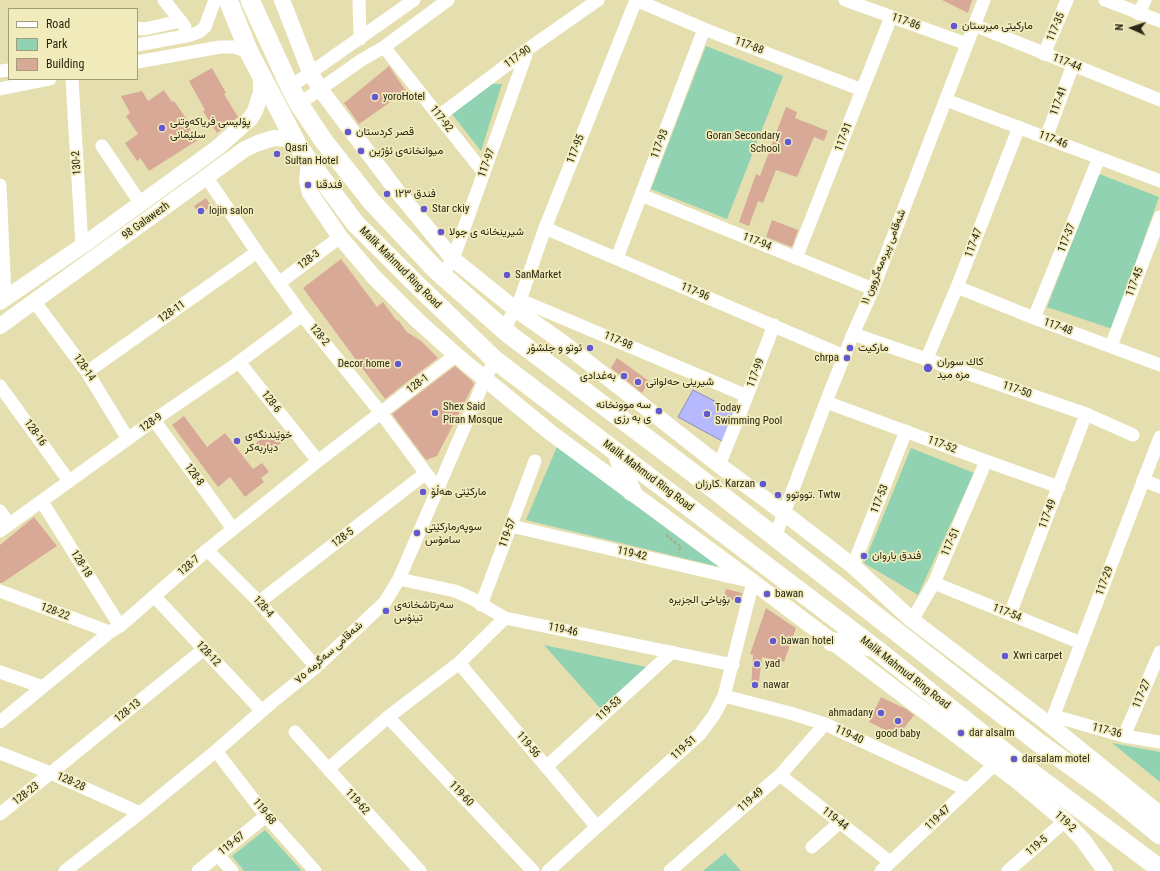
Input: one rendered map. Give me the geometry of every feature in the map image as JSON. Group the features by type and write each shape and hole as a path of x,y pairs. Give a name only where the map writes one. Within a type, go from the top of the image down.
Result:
{"highway":[{"name":"Malik Mahmud Ring Road","path":"228,0 249,52 298,146 309,161 355,223 412,281 495,360 876,649 1001,759 1089,816 1160,869"},
{"path":"250,0 290,87 299,104 323,140 371,201 442,275 504,329 775,537 1039,743 1106,791 1160,835"},
{"path":"617,453 632,492"},
{"path":"832,642 854,643 876,649"},
{"path":"1089,816 1098,813 1105,806 1107,796 1106,791"},
{"path":"1121,840 1124,824 1128,820 1138,816"}],"main road":[{"path":"282,0 310,72 320,89 396,191 453,259 518,305 643,406 853,566 912,620 1052,721 1160,814"},
{"name":"98 Galawezh","path":"2,300 88,242 217,148 250,119 255,111 261,93 261,75"},
{"name":"98 Galawezh","path":"0,326 207,178 245,149 264,140 274,138 290,140 298,146"},
{"name":"119-2","path":"309,161 307,181 310,193 340,237 374,277 418,321 456,355 551,433 832,642 1001,759 1016,780 1065,821 1083,840 1105,871"},
{"path":"88,242 97,239 102,243 102,253"},
{"path":"630,426 643,406"}],"street":[{"path":"164,0 191,35"},
{"path":"138,45 191,35 199,32 204,27 215,0"},
{"path":"358,0 360,39"},
{"path":"290,87 414,0"},
{"path":"299,104 360,61 384,47 448,0"},
{"name":"117-90","path":"439,116 598,0"},
{"name":"117-88","path":"636,0 704,29 862,90"},
{"name":"117-95","path":"518,305 545,228 636,0"},
{"name":"117-86","path":"845,0 967,44"},
{"name":"شەقامی پیرەمەگروون ١١","path":"775,537 826,402 872,289 984,0"},
{"name":"117-35","path":"1044,54 1067,0"},
{"path":"1105,0 1160,21"},
{"path":"1139,14 1145,0"},
{"name":"117-91","path":"796,258 891,17"},
{"path":"138,28 144,29 181,21"},
{"name":"117-44","path":"974,25 1160,100"},
{"name":"117-93","path":"617,258 704,29"},
{"path":"138,62 220,47 234,47 249,52"},
{"name":"117-92","path":"384,47 484,173"},
{"name":"117-97","path":"442,275 453,259 528,50"},
{"name":"117-41","path":"1046,138 1073,65"},
{"path":"0,89 45,80"},
{"name":"130-2","path":"72,80 88,242"},
{"name":"117-46","path":"946,100 1160,181"},
{"name":"117-47","path":"927,358 957,287 1019,127"},
{"path":"102,146 141,204"},
{"name":"117-37","path":"1034,318 1099,158"},
{"name":"128-2","path":"207,178 302,315 381,413 438,488"},
{"path":"0,185 2,300"},
{"name":"117-94","path":"641,195 872,289"},
{"name":"117-45","path":"1111,346 1160,217"},
{"name":"117-96","path":"545,228 844,356"},
{"name":"128-3","path":"279,283 340,237"},
{"name":"128-11","path":"87,372 257,252"},
{"name":"117-48","path":"957,287 1034,318 1160,365"},
{"name":"128-14","path":"34,301 87,372 128,439"},
{"path":"504,329 518,305"},
{"name":"117-98","path":"518,305 747,396"},
{"name":"128-9","path":"5,528 154,420 239,362 302,315"},
{"name":"117-99","path":"719,465 774,325"},
{"name":"117-50","path":"853,334 927,358 1086,414 1133,435"},
{"name":"128-1","path":"381,413 456,355"},
{"name":"شەقامی سەگرمە ٧٥","path":"65,871 140,813 316,667 385,602 399,579 485,379 495,360"},
{"name":"128-6","path":"239,362 318,461"},
{"name":"128-16","path":"0,386 69,481"},
{"name":"117-52","path":"826,402 1059,487"},
{"name":"128-7","path":"0,722 115,629 207,550 318,461 381,413"},
{"name":"117-49","path":"1010,614 1086,414"},
{"name":"128-8","path":"154,420 233,529"},
{"name":"117-53","path":"853,566 906,431"},
{"name":"117-29","path":"1052,721 1160,436"},
{"name":"119-57","path":"481,605 535,461"},
{"name":"117-51","path":"912,620 934,583 986,461"},
{"name":"128-5","path":"259,602 426,473"},
{"path":"1143,480 1160,487"},
{"name":"128-18","path":"42,502 115,629"},
{"path":"0,511 5,528"},
{"name":"119-42","path":"511,526 753,582"},
{"name":"128-4","path":"207,550 259,602 316,667"},
{"name":"119-46","path":"399,579 455,591 505,618 732,665"},
{"name":"119-51","path":"548,871 700,734 714,715 724,696 753,582"},
{"name":"117-54","path":"934,583 1081,643"},
{"name":"128-22","path":"0,591 115,629"},
{"name":"128-12","path":"154,596 262,711"},
{"path":"328,769 388,717 459,663 505,618"},
{"name":"128-13","path":"51,774 204,649"},
{"name":"119-53","path":"546,767 672,652"},
{"name":"117-27","path":"1124,736 1160,654"},
{"name":"119-56","path":"459,663 596,827"},
{"path":"0,672 42,687"},
{"name":"119-40","path":"724,696 790,713 825,724 968,790"},
{"name":"119-60","path":"388,717 533,871"},
{"name":"117-36","path":"1052,721 1160,742"},
{"name":"119-49","path":"670,871 780,775 825,724"},
{"name":"119-62","path":"295,732 420,871"},
{"name":"119-68","path":"216,751 266,816 315,871"},
{"name":"128-28","path":"0,753 140,813"},
{"name":"119-47","path":"885,867 1001,759"},
{"name":"128-23","path":"0,814 51,774"},
{"name":"119-44","path":"780,775 839,823 885,867"},
{"name":"119-67","path":"198,871 266,816"},
{"name":"119-5","path":"1008,871 1065,821"},
{"path":"812,847 839,823"},
{"path":"218,855 232,871"}],"green space":[{"path":"706,46 783,76 727,219 651,189"},
{"path":"490,84 502,84 481,151 452,114"},
{"path":"1099,174 1159,197 1112,329 1047,307"},
{"path":"558,444 724,568 526,520"},
{"path":"911,448 974,473 918,595 864,563"},
{"path":"544,645 646,667 601,709"},
{"path":"1112,743 1160,752 1160,782"},
{"path":"265,830 302,871 244,871 232,856"},
{"path":"725,853 741,871 703,871"}],"water":[{"name":"Today Swimming Pool","path":"693,390 736,412 722,441 678,417"}],"building":[{"path":"942,0 972,0 968,13"},
{"name":"yoroHotel","path":"389,66 406,91 359,124 344,103"},
{"path":"212,68 226,93 224,94 238,117 217,133 203,111 205,110 189,81"},
{"name":"پۆلیسی فریاکەوتنی سلێمانی","path":"164,90 188,121 186,123 198,140 149,171 140,158 137,161 125,143 138,134 126,116 130,113 121,96 142,91 148,101"},
{"name":"Goran Secondary School","path":"786,107 797,112 795,118 828,131 824,141 814,137 797,177 776,170 763,203 758,201 749,226 739,222 756,174 760,176"},
{"name":"lojin salon","path":"206,198 211,206 200,215 194,206"},
{"path":"772,220 798,230 792,247 766,237"},
{"path":"341,259 377,307 383,302 407,332 421,341 438,358 385,399 303,288"},
{"path":"617,358 649,381 642,393 611,368"},
{"path":"455,366 474,384 437,456 426,460 392,414"},
{"path":"184,416 207,447 225,433 253,469 262,463 269,472 261,478 264,482 245,497 230,477 218,487 172,425"},
{"path":"273,431 281,443 264,455 256,443"},
{"path":"34,517 57,546 0,583 0,545"},
{"name":"بۆیاخی الجزیرە","path":"726,589 742,593 740,603 724,596"},
{"name":"bawan hotel","path":"766,608 796,628 784,662 762,657 758,689 751,689 753,655 750,654"},
{"path":"881,697 906,709 914,715 898,736 869,722"}],"place":[{"name":"مارکیتی میرستان","path":"954,26"},
{"name":"yoroHotel","path":"375,97"},
{"name":"پۆلیسی فریاکەوتنی سلێمانی","path":"162,128"},
{"name":"قصر كردستان","path":"348,132"},
{"name":"Goran Secondary School","path":"788,142"},
{"name":"میوانخانەی ئۆژین","path":"361,151"},
{"name":"Qasri Sultan Hotel","path":"277,154"},
{"name":"فندقنا","path":"308,185"},
{"name":"فندق ١٢٣","path":"387,194"},
{"name":"Star ckiy","path":"424,209"},
{"name":"lojin salon","path":"201,211"},
{"name":"شیرینخانه ی جولا","path":"441,232"},
{"name":"SanMarket","path":"507,275"},
{"name":"ئوتو و جلشۆر","path":"590,348"},
{"name":"ماركيت","path":"850,348"},
{"name":"chrpa","path":"847,358"},
{"name":"Decor home","path":"398,364"},
{"name":"كاك سوران مزه ميد","path":"928,368"},
{"name":"بەغدادی","path":"624,376"},
{"name":"شیرینی ‌حەلوانی","path":"638,382"},
{"name":"سه موونخانه ی به رزی","path":"659,411"},
{"name":"Shex Said Piran Mosque","path":"435,413"},
{"name":"Today Swimming Pool","path":"707,414"},
{"name":"خوێندنگەی دیاربەکر","path":"237,441"},
{"name":"کارزان. Karzan","path":"763,484"},
{"name":"مارکێتی هەڵۆ","path":"423,492"},
{"name":"تووتوو. Twtw","path":"778,495"},
{"name":"سوپەرمارکێتی سامۆس","path":"417,533"},
{"name":"فندق باروان","path":"864,556"},
{"name":"bawan","path":"767,594"},
{"name":"بۆیاخی الجزیرە","path":"738,600"},
{"name":"سەرتاشخانەی تینۆس","path":"386,611"},
{"name":"bawan hotel","path":"773,641"},
{"name":"Xwri carpet","path":"1005,656"},
{"name":"yad","path":"757,664"},
{"name":"nawar","path":"755,685"},
{"name":"ahmadany","path":"881,713"},
{"name":"good baby","path":"898,721"},
{"name":"dar alsalm","path":"961,733"},
{"name":"darsalam motel","path":"1014,759"}]}
